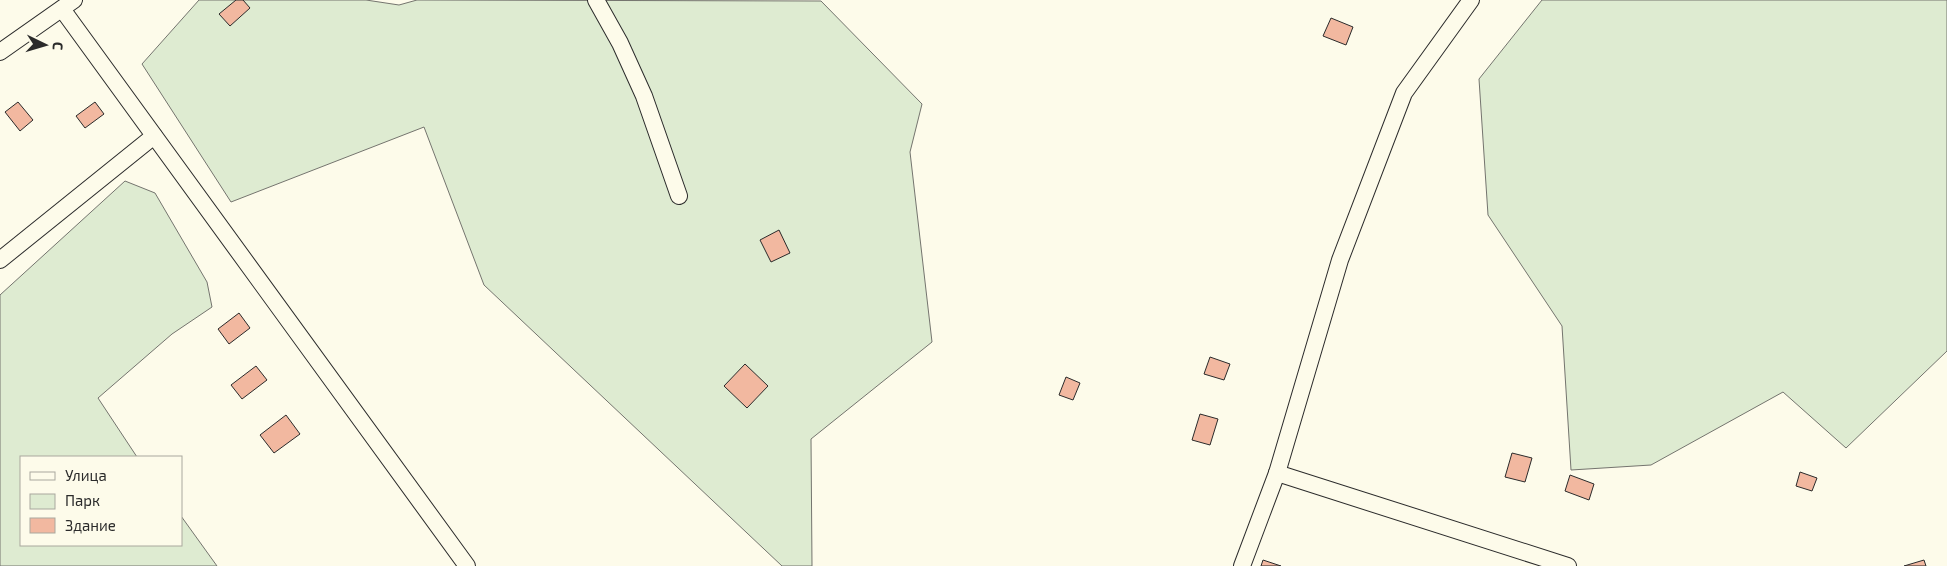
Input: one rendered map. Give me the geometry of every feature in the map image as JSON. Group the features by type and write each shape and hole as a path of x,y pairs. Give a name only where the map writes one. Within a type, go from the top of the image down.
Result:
{"street":[{"path":"596,0 620,44 644,96 679,196"},
{"path":"1242,566 1276,473 1340,260 1404,93 1472,0"},
{"path":"0,52 68,4 154,136 467,566"},
{"path":"0,260 154,136"},
{"path":"1276,473 1568,566"}],"green space":[{"path":"199,0 366,0 399,5 417,0 821,1 922,104 910,152 932,342 811,439 812,566 782,566 484,285 424,127 231,202 142,64"},
{"path":"1542,0 1947,0 1947,351 1846,448 1783,392 1651,465 1571,470 1562,326 1488,215 1479,79"},
{"path":"125,181 155,193 207,282 212,307 172,334 98,398 136,456 20,456 20,546 182,546 182,517 217,566 0,566 0,295"}],"building":[{"path":"236,0 243,0 250,8 230,26 219,14"},
{"path":"1331,18 1353,27 1346,45 1323,36"},
{"path":"18,102 33,120 20,131 5,112"},
{"path":"95,102 104,114 85,128 76,116"},
{"path":"779,230 790,253 771,262 760,240"},
{"path":"239,313 250,328 229,344 218,329"},
{"path":"1210,357 1230,364 1224,380 1204,374"},
{"path":"745,364 768,386 747,408 724,386"},
{"path":"256,366 267,380 242,399 231,385"},
{"path":"1066,377 1080,383 1073,400 1059,395"},
{"path":"1200,414 1218,419 1210,445 1192,440"},
{"path":"286,415 300,434 274,453 260,435"},
{"path":"1512,453 1532,458 1525,482 1505,477"},
{"path":"1800,472 1817,478 1812,491 1796,486"},
{"path":"1570,475 1594,484 1589,500 1565,491"},
{"path":"1263,560 1281,566 1261,566"},
{"path":"1924,560 1926,566 1904,566"}]}
